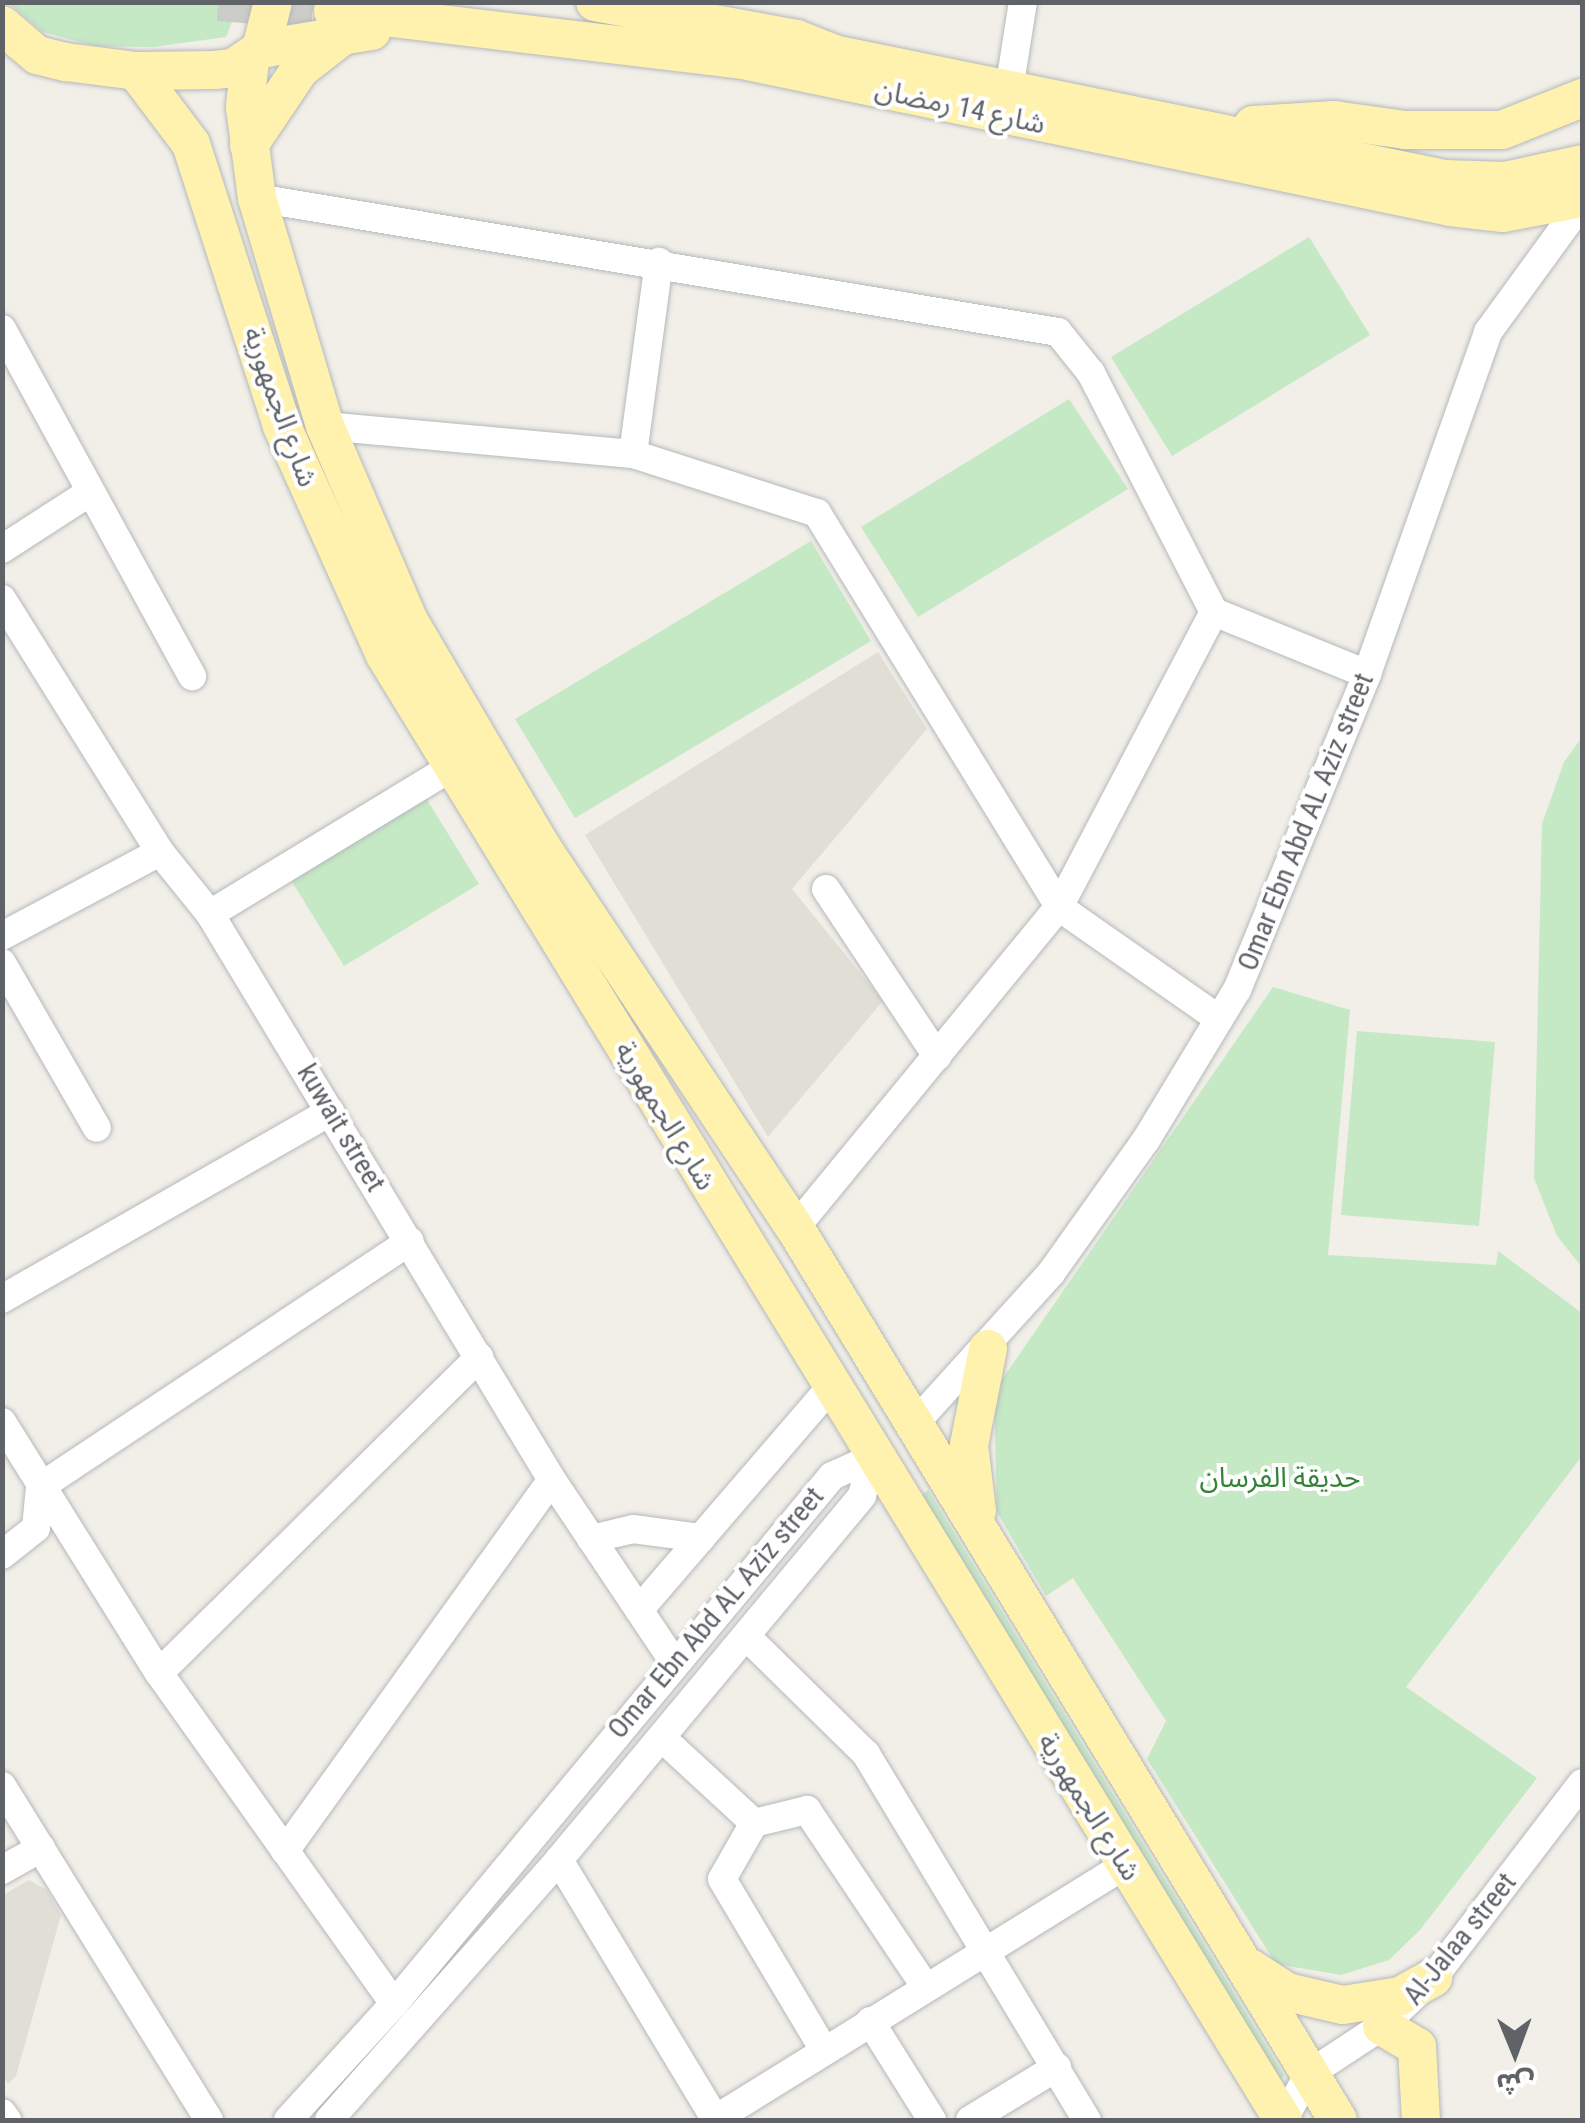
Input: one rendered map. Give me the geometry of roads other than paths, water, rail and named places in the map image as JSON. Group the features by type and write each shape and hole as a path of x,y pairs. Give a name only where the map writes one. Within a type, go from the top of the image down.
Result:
{"main road":[{"name":"شارع الجمهورية","path":"273,2 256,54 249,145 257,198 326,426 409,621 475,736 795,1228 916,1422 1338,2120"},
{"name":"شارع 14 رمضان","path":"455,2 831,66 1448,193 1503,213 1578,210"},
{"path":"595,2 657,8 797,39 831,66"},
{"name":"شارع 14 رمضان","path":"6,33 37,55 136,72 233,68 256,54 342,22 831,66 1009,90 1202,129 1261,154"},
{"path":"249,145 300,69 342,22"},
{"name":"شارع الجمهورية","path":"136,72 191,144 297,461 386,655 872,1458 1283,2120"},
{"path":"1202,129 1334,120 1421,131 1502,130 1582,98"},
{"path":"1578,210 1524,227 1434,220 1312,196 1261,154 1312,131 1489,151 1534,144 1582,125"},
{"name":"شارع 14 رمضان","path":"1448,193 1582,164"},
{"path":"986,1542 970,1446 988,1349"},
{"path":"872,1458 916,1422"},
{"path":"1240,1960 1270,1984 1324,2003 1381,2001 1434,1978"},
{"path":"1382,2026 1418,2047 1421,2120"}],"street":[{"path":"1009,90 1022,2"},
{"path":"257,198 659,262 1058,332 1091,373 1214,612 1366,674"},
{"name":"Omar Ebn Abd AL Aziz street","path":"916,1422 988,1349 1094,1215 1219,1019 1273,914 1366,674 1488,332 1578,210"},
{"path":"632,454 659,262"},
{"path":"2,329 192,676"},
{"path":"326,426 632,454 818,512 1059,907 1219,1019"},
{"path":"2,549 90,492"},
{"name":"kuwait street","path":"2,599 160,852 210,914 552,1480 674,1662"},
{"path":"795,1228 1059,907 1214,612"},
{"path":"210,914 452,767"},
{"path":"2,936 160,852"},
{"path":"826,889 937,1056"},
{"path":"2,963 97,1128"},
{"path":"2,1299 330,1112"},
{"path":"40,1487 410,1241"},
{"path":"159,1673 480,1357"},
{"path":"639,1610 830,1388"},
{"path":"2,1422 159,1673 394,2004"},
{"name":"Omar Ebn Abd AL Aziz street","path":"329,2120 559,1860 747,1637 862,1496 872,1458"},
{"name":"Omar Ebn Abd AL Aziz street","path":"288,2120 394,2004 832,1476 872,1458"},
{"path":"285,1852 552,1480"},
{"path":"2,1555 36,1528 40,1487"},
{"path":"590,1538 632,1529 701,1538"},
{"path":"747,1637 866,1754 1087,2120"},
{"path":"662,1738 754,1823"},
{"name":"Al-Jalaa street","path":"1283,2120 1310,2074 1382,2026 1434,1978 1582,1783"},
{"path":"2,1786 209,2120"},
{"path":"824,2050 722,1879 754,1823 807,1810 926,1988"},
{"path":"2,1870 41,1848"},
{"path":"559,1860 715,2120 1125,1865"},
{"path":"870,2021 932,2120"},
{"path":"970,2120 1057,2067"},
{"path":"2,2113 8,2120"}],"tunnel":[{"path":"218,2 333,11"}],"park label":[{"name":"حديقة الفرسان","path":"1280,1478"}]}
